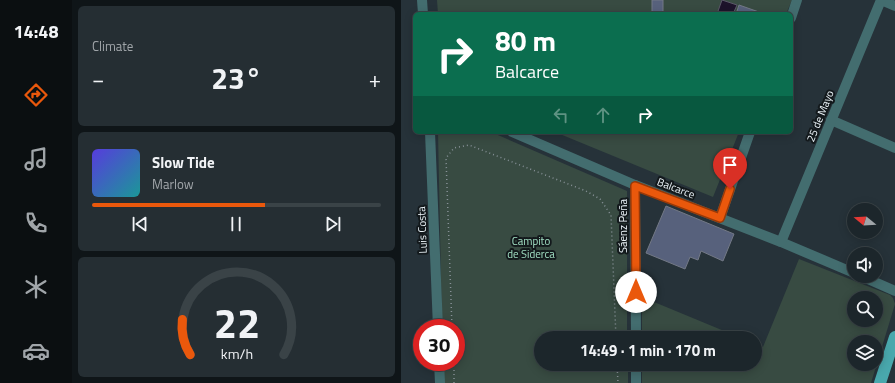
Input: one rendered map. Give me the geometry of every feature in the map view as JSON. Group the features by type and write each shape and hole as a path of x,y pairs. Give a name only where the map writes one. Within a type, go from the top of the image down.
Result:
{"main road":[{"path":"880,383 895,337"}],"street":[{"path":"422,0 423,12"},
{"path":"793,12 797,0"},
{"path":"881,0 895,6"},
{"name":"25 de Mayo","path":"781,242 881,0"},
{"path":"831,120 895,148"},
{"name":"Luis Costa","path":"430,134 437,319"},
{"name":"Balcarce","path":"517,134 635,186 781,242 847,270"},
{"path":"720,218 749,134"},
{"name":"Sáenz Peña","path":"635,186 636,331"},
{"path":"877,283 895,291"},
{"path":"439,371 440,383"},
{"path":"636,371 636,383"}],"path":[{"path":"452,319 446,158 454,148 469,145 586,191 600,199 611,215 616,331"},
{"path":"454,371 454,383"},
{"path":"617,371 618,383"}],"green space":[{"path":"437,0 792,0 787,12 438,12"},
{"name":"Campito de Siderca","path":"438,134 496,134 627,191 627,331 534,331 534,371 628,371 628,383 443,383 443,371 465,371 465,319 442,319"},
{"path":"560,134 738,134 713,197"},
{"path":"799,259 847,278 847,283 860,283 880,291 847,291 847,327 883,327 883,292 893,298 895,304 883,344 883,335 847,335 847,371 875,371 871,383 642,383 642,371 762,371 762,347"},
{"path":"642,297 724,331 642,331"}],"shaded area":[{"path":"722,0 737,5 734,12 718,12"}],"building":[{"path":"652,0 663,0 663,12 652,12"},
{"path":"739,5 759,12 737,12"},
{"path":"666,206 734,234 723,261 701,251 698,260 690,257 685,269 646,253"}],"route":[{"path":"636,292 635,186 720,218 730,189"}]}
